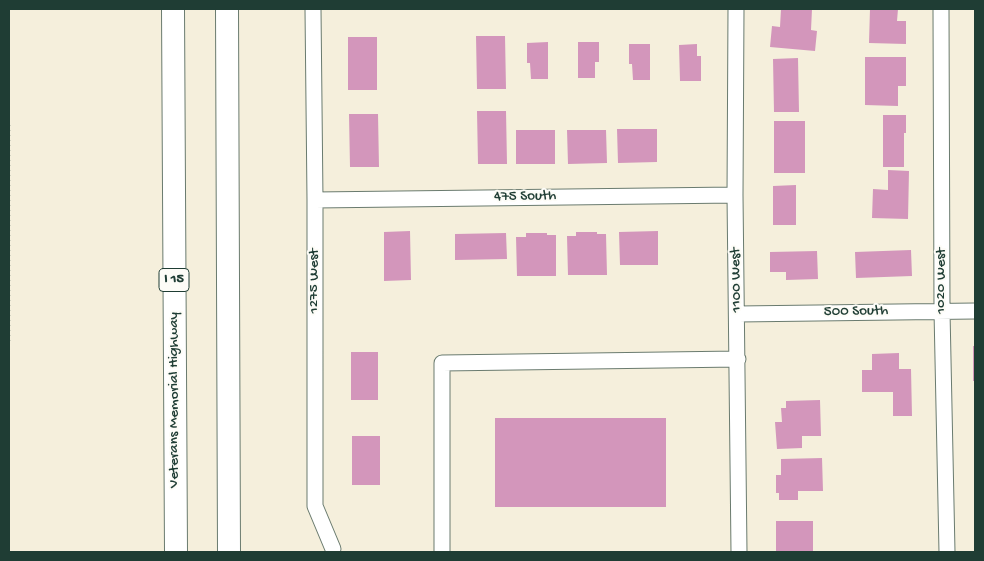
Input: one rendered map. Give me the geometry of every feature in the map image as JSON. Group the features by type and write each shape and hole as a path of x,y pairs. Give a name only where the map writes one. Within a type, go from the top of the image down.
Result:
{"highway":[{"name":"Veterans Memorial Highway","path":"173,9 176,552"},
{"path":"227,9 230,552"}],"street":[{"name":"1275 West","path":"313,9 316,200 316,506 333,549"},
{"name":"1100 West","path":"736,9 735,195 738,314 739,552"},
{"name":"1020 West","path":"941,9 942,311 947,552"},
{"name":"475 South","path":"316,200 735,195"},
{"name":"500 South","path":"738,314 975,310"},
{"path":"442,552 442,364 738,359"}],"path":[{"path":"9,124 9,344"}],"building":[{"path":"781,9 812,9 811,30 817,31 815,51 770,47 772,26 780,27"},
{"path":"870,9 898,9 897,21 906,21 906,44 869,43"},
{"path":"476,36 505,36 506,89 477,89"},
{"path":"348,37 377,37 377,90 348,90"},
{"path":"548,42 548,79 531,79 530,63 527,63 527,43"},
{"path":"578,42 599,42 599,62 595,62 595,78 578,78"},
{"path":"629,44 650,44 650,80 633,80 632,64 629,64"},
{"path":"697,44 697,56 701,56 701,81 680,81 679,45"},
{"path":"865,57 906,57 906,86 898,86 898,106 865,105"},
{"path":"798,58 799,112 774,112 773,59"},
{"path":"477,111 506,111 507,164 478,164"},
{"path":"349,114 378,114 379,167 350,167"},
{"path":"883,115 906,115 904,167 883,167"},
{"path":"774,121 805,121 805,173 774,173"},
{"path":"617,129 657,129 657,162 618,163"},
{"path":"516,130 555,130 555,164 516,164"},
{"path":"567,130 606,130 607,163 568,164"},
{"path":"888,170 909,171 908,219 872,218 873,189 888,190"},
{"path":"796,185 796,225 773,225 773,186"},
{"path":"410,231 411,280 384,281 384,232"},
{"path":"658,231 658,265 620,265 619,232"},
{"path":"576,232 606,234 607,275 568,275 567,236 576,236"},
{"path":"506,233 507,259 455,260 455,234"},
{"path":"526,233 556,235 556,276 517,276 516,237 526,237"},
{"path":"911,250 912,276 856,278 855,252"},
{"path":"817,251 818,279 786,280 786,272 770,272 770,252"},
{"path":"973,346 975,346 975,381 973,381"},
{"path":"351,352 378,352 378,400 351,400"},
{"path":"899,353 899,369 911,369 912,416 893,416 893,392 862,392 862,370 872,370 872,354"},
{"path":"820,400 821,436 802,436 802,448 777,449 775,422 782,422 781,408 786,408 786,401"},
{"path":"495,418 666,418 666,507 495,507"},
{"path":"352,436 380,436 380,485 352,485"},
{"path":"822,458 823,491 798,491 798,500 779,500 779,493 776,493 776,475 781,475 781,459"},
{"path":"776,521 813,521 813,552 776,552"}]}
